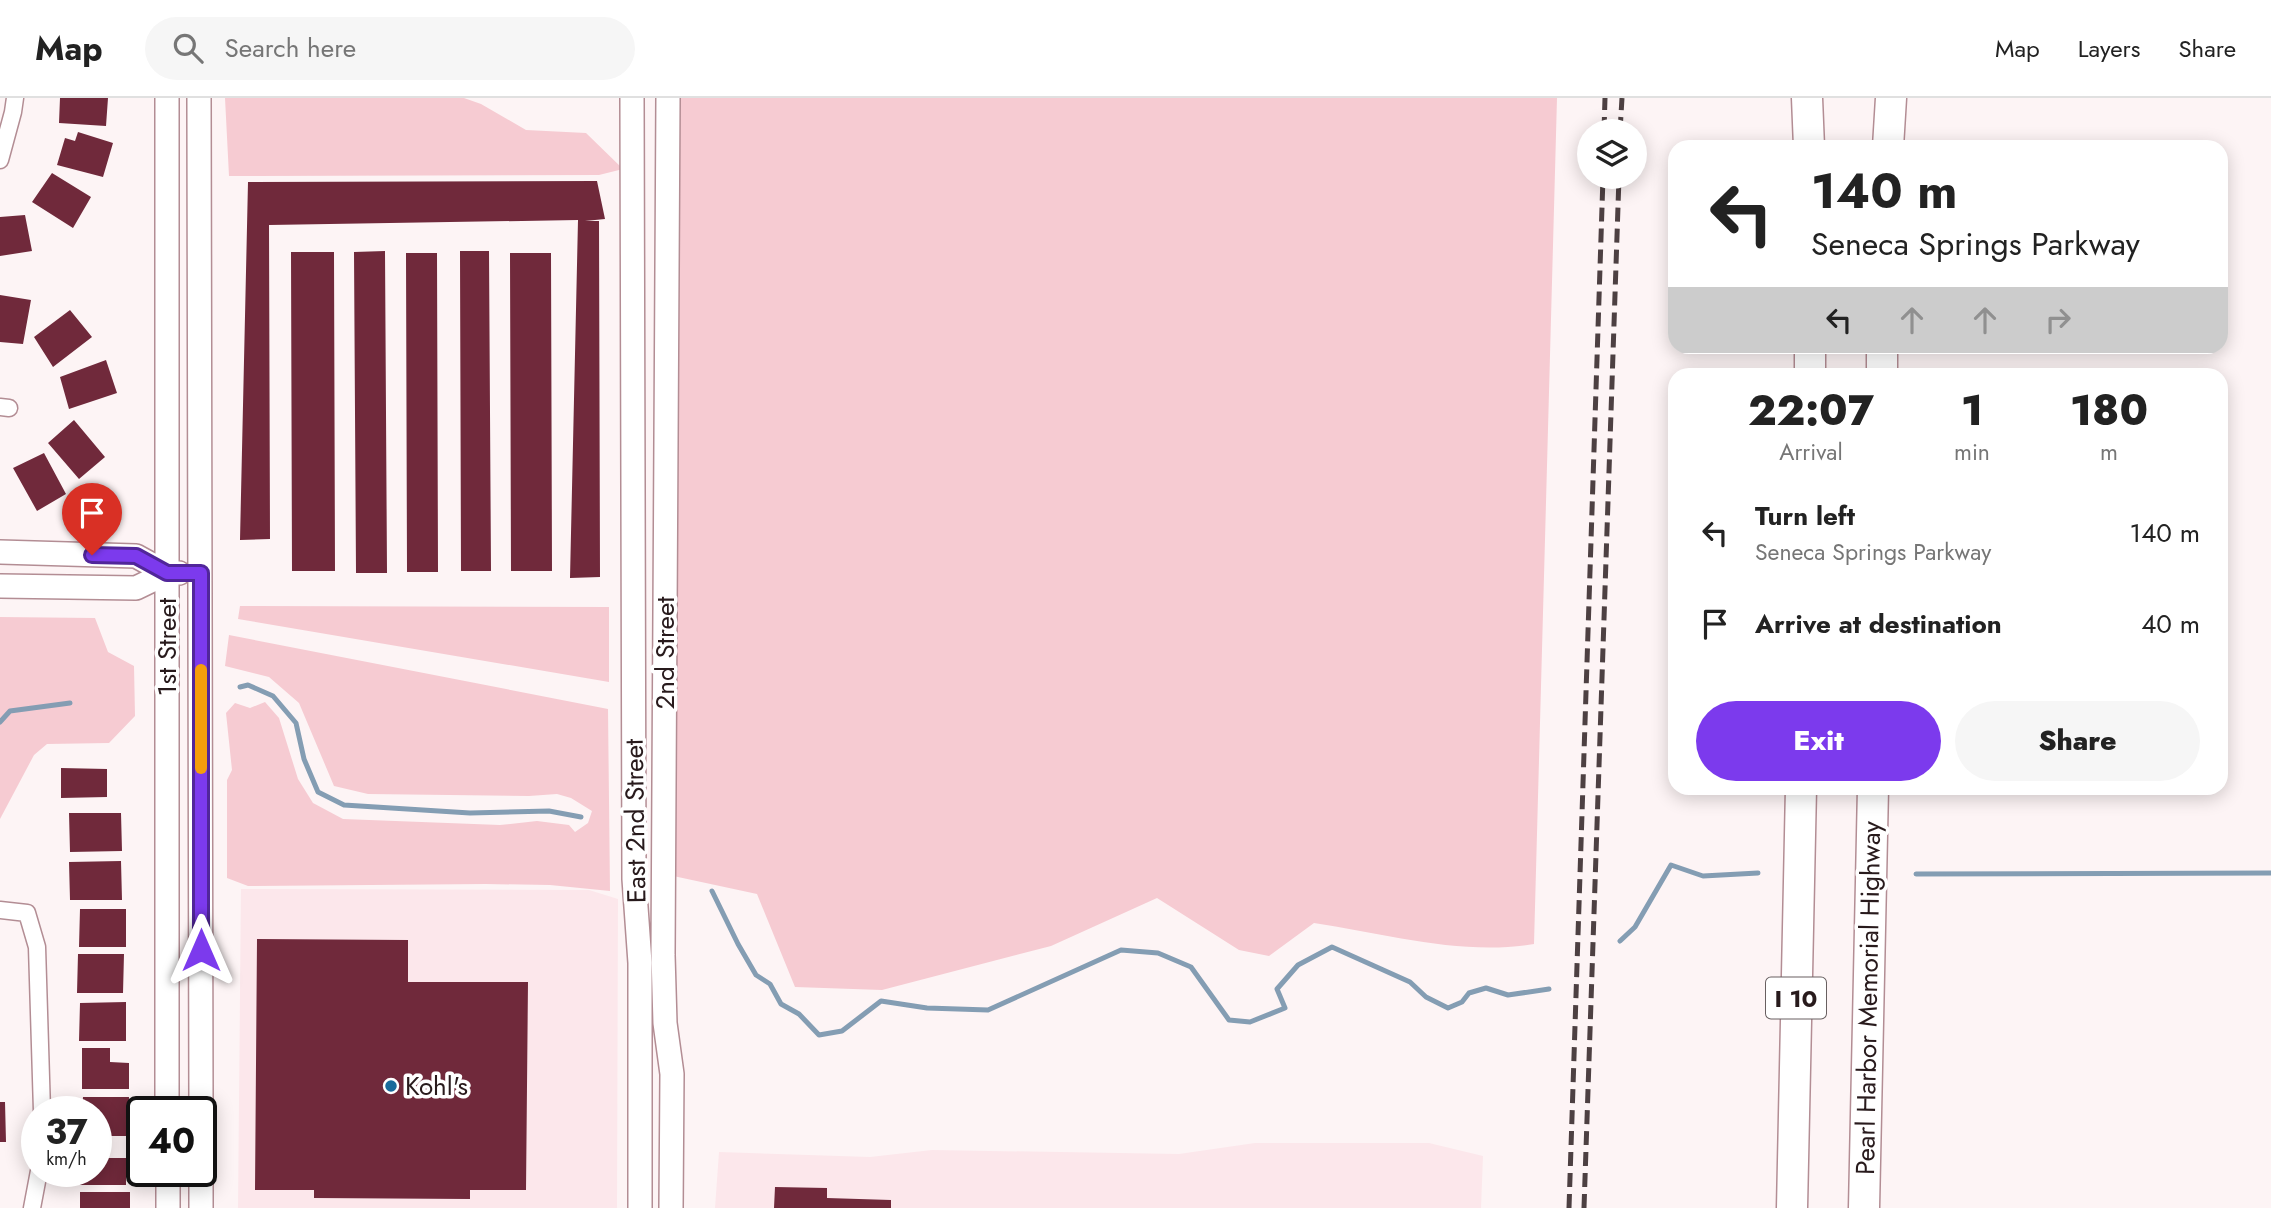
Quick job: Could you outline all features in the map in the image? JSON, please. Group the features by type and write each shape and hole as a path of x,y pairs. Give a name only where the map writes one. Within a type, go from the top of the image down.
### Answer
{"highway":[{"path":"1807,98 1809,140"},
{"path":"1815,140 1816,98"},
{"path":"1888,140 1891,98"},
{"name":"I 10","path":"1792,1208 1801,795"},
{"name":"Pearl Harbor Memorial Highway","path":"1864,1208 1873,795"}],"street":[{"path":"0,160 15,98"},
{"name":"1st Street","path":"167,98 167,1096"},
{"name":"1st Street","path":"199,98 201,1096"},
{"name":"East 2nd Street","path":"632,98 634,878 640,963 640,1208"},
{"name":"2nd Street","path":"668,98 663,955 665,1023 672,1074 671,1208"},
{"path":"0,552 136,556 167,573"},
{"path":"0,586 136,588 167,573 201,573"},
{"path":"0,910 27,914 37,947 42,1096"},
{"path":"32,1208 35,1187"},
{"path":"168,1187 168,1208"},
{"path":"201,1187 201,1208"}],"shaded area":[{"path":"225,98 464,98 481,104 526,130 586,133 623,169 599,175 229,176"},
{"path":"680,98 1557,98 1534,944 1507,947 1452,946 1314,923 1269,956 1239,950 1157,898 1051,946 882,990 795,987 757,894 664,874 670,220"},
{"path":"240,606 609,607 609,682 238,619"},
{"path":"0,617 95,618 108,652 134,666 135,716 109,743 47,744 34,755 0,819"},
{"path":"229,635 608,709 610,891 550,885 486,884 248,886 227,878 227,780 232,770 226,713 235,703 250,708 265,702 279,718 298,779 313,803 343,819 500,825 537,821 569,825 575,832 588,823 592,811 571,798 557,794 368,794 334,786 299,703 269,677 225,666"},
{"path":"241,889 589,890 618,899 617,1208 238,1208"},
{"path":"1255,1143 1429,1143 1483,1156 1481,1208 715,1208 719,1152 870,1157 932,1150 1179,1154"}],"building":[{"path":"60,98 108,98 106,126 59,123"},
{"path":"78,132 113,143 103,177 57,165 65,138 75,141"},
{"path":"52,173 91,197 73,228 32,202"},
{"path":"597,181 605,219 585,221 599,221 600,577 570,578 578,220 269,225 270,539 240,540 248,182"},
{"path":"25,215 32,251 0,256 0,217"},
{"path":"385,251 387,573 356,573 354,252"},
{"path":"460,251 489,251 491,571 461,571"},
{"path":"291,252 334,252 335,571 292,571"},
{"path":"406,253 437,253 438,572 407,572"},
{"path":"510,253 551,253 552,571 511,571"},
{"path":"0,295 31,300 23,344 0,342"},
{"path":"70,310 92,337 53,367 34,337"},
{"path":"106,360 117,393 69,409 60,377"},
{"path":"74,420 105,457 79,479 48,443"},
{"path":"44,453 66,494 37,511 13,468"},
{"path":"61,768 107,769 107,797 61,798"},
{"path":"69,813 121,813 122,851 70,852"},
{"path":"121,861 122,900 70,900 69,862"},
{"path":"80,909 126,909 126,947 79,947"},
{"name":"Kohl's","path":"257,939 408,940 408,982 528,982 526,1190 470,1190 470,1199 314,1198 314,1190 255,1190"},
{"path":"78,954 124,954 123,993 77,993"},
{"path":"126,1002 126,1041 79,1041 80,1003"},
{"path":"82,1048 110,1048 110,1062 129,1063 129,1089 82,1089"},
{"path":"112,1097 126,1097 126,1136 112,1136"},
{"path":"0,1102 5,1102 6,1142 0,1142"},
{"path":"112,1158 126,1158 126,1185 112,1185"},
{"path":"775,1187 827,1188 827,1198 891,1200 891,1208 774,1208"},
{"path":"80,1192 130,1192 130,1208 80,1208"}],"waterway":[{"path":"240,687 248,685 273,696 296,723 304,759 318,792 344,805 470,813 549,811 581,817"},
{"path":"0,722 10,711 70,703"},
{"path":"1620,941 1635,927 1671,865 1703,876 1758,873"},
{"path":"1916,874 2271,873"},
{"path":"712,891 756,975 770,984 781,1004 799,1014 819,1035 842,1031 881,1001 927,1008 988,1010 1121,950 1158,953 1191,967 1229,1020 1250,1022 1285,1008 1277,989 1298,965 1332,947 1410,982 1426,997 1448,1008 1462,1002 1469,993 1486,988 1508,995 1549,989"}],"railway":[{"path":"1604,119 1605,98"},
{"path":"1621,119 1622,98"},
{"path":"1569,1208 1603,189"},
{"path":"1584,1208 1619,189"}],"slow traffic":[{"path":"201,670 201,768"}],"place":[{"name":"Kohl's","path":"391,1086"}],"route":[{"path":"92,555 136,556 167,573 201,573 201,950"}]}
